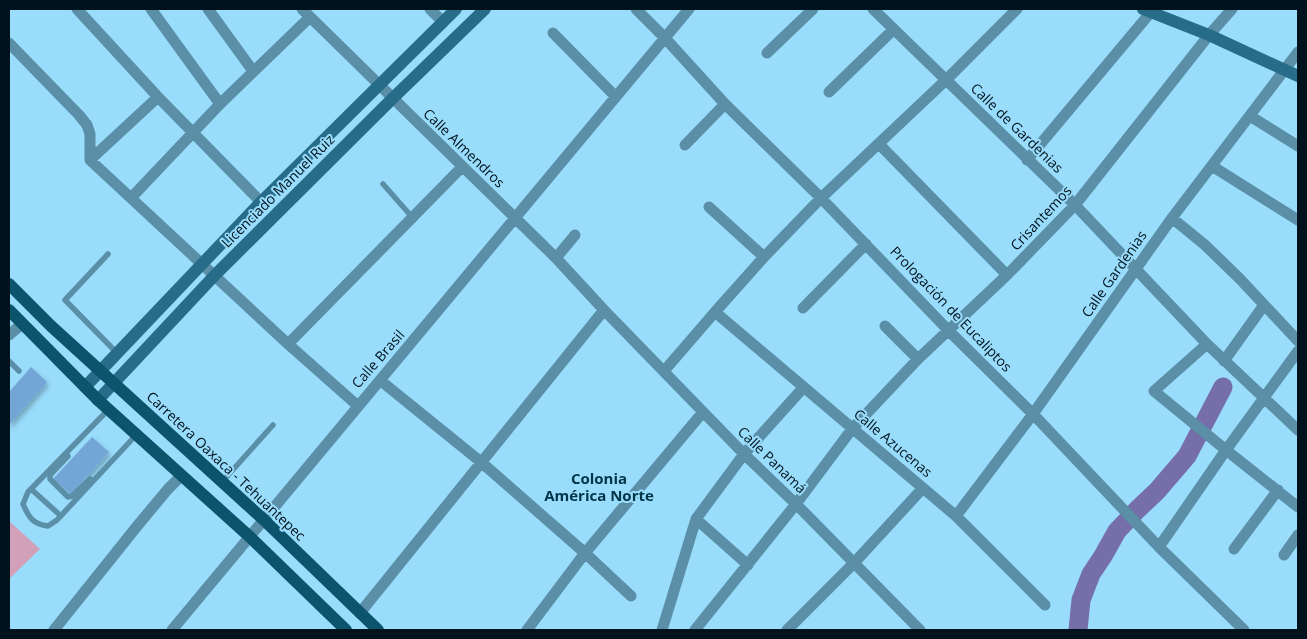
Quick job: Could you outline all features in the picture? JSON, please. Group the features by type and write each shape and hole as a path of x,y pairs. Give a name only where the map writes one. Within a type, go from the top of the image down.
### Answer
{"main road":[{"path":"9,284 51,326"},
{"path":"9,305 51,326"},
{"path":"9,310 98,400 250,537 346,630"},
{"name":"Carretera Oaxaca - Tehuantepec","path":"51,326 264,520 378,630"}],"street":[{"path":"76,9 158,97 261,202"},
{"path":"151,9 220,104"},
{"path":"208,9 253,72"},
{"path":"430,9 443,22"},
{"name":"Licenciado Manuel Ruiz","path":"85,387 261,202 456,9"},
{"name":"Licenciado Manuel Ruiz","path":"98,400 215,275 392,99 486,9"},
{"name":"Prologación de Eucaliptos","path":"636,9 725,104 821,198 948,330 1033,414 1158,547 1244,630"},
{"name":"Calle Brasil","path":"250,537 689,9"},
{"path":"767,53 813,9"},
{"name":"Calle de Gardenias","path":"873,9 1075,206 1224,361 1298,430"},
{"path":"664,371 764,257 821,198 946,80 1017,9"},
{"name":"Crisantemos","path":"695,630 796,504 852,429 918,359 1007,275 1075,206 1232,9"},
{"path":"1027,160 1147,10 1298,76"},
{"path":"131,198 192,132 253,72 306,13"},
{"name":"Calle Almendros","path":"306,13 516,218 604,310"},
{"path":"829,92 894,29"},
{"path":"553,33 616,97"},
{"path":"9,43 87,125 90,134 90,160 288,344 358,406"},
{"name":"Calle Gardenias","path":"956,516 1033,414 1172,218 1298,52"},
{"path":"90,160 158,97"},
{"path":"685,145 725,104"},
{"path":"1250,116 1298,146"},
{"path":"878,144 1007,275"},
{"path":"1212,166 1298,220"},
{"path":"288,344 462,167"},
{"path":"709,207 764,257"},
{"path":"1172,218 1205,245 1240,279 1298,341"},
{"path":"556,258 575,235"},
{"path":"803,308 866,244"},
{"path":"1224,361 1264,305"},
{"path":"360,613 604,310"},
{"name":"Calle Panamá","path":"604,310 744,454 920,630"},
{"name":"Calle Azucenas","path":"715,312 956,516 1046,604"},
{"path":"9,335 22,324"},
{"path":"885,326 918,359"},
{"path":"1207,344 1154,391 1298,507"},
{"path":"1158,547 1298,351"},
{"path":"381,381 481,462 631,596"},
{"path":"662,630 696,519 744,454 803,388"},
{"path":"527,630 585,553 703,412"},
{"path":"54,630 138,525 181,476"},
{"path":"787,630 854,564 923,488"},
{"path":"1234,549 1278,490"},
{"path":"696,519 748,565"},
{"path":"1284,555 1298,536"},
{"path":"172,630 250,537"}],"lane":[{"path":"383,184 412,217"},
{"path":"108,254 65,300 117,354"},
{"path":"9,361 19,371"},
{"path":"109,409 28,492 23,504 28,515 37,524 48,526 61,516 137,434"},
{"path":"222,482 273,426"},
{"path":"82,436 78,444 50,475 50,479 68,497 72,496 100,470 106,467"},
{"path":"31,489 61,516"}],"shaded area":[{"path":"9,521 40,549 9,579"}],"building":[{"path":"31,367 47,382 9,425 9,392"},
{"path":"92,437 109,452 71,494 53,479"}],"waterway":[{"path":"1078,630 1081,600 1091,574 1117,531 1157,491 1187,456 1223,387"}],"district":[{"name":"Colonia América Norte","path":"599,488"}]}
